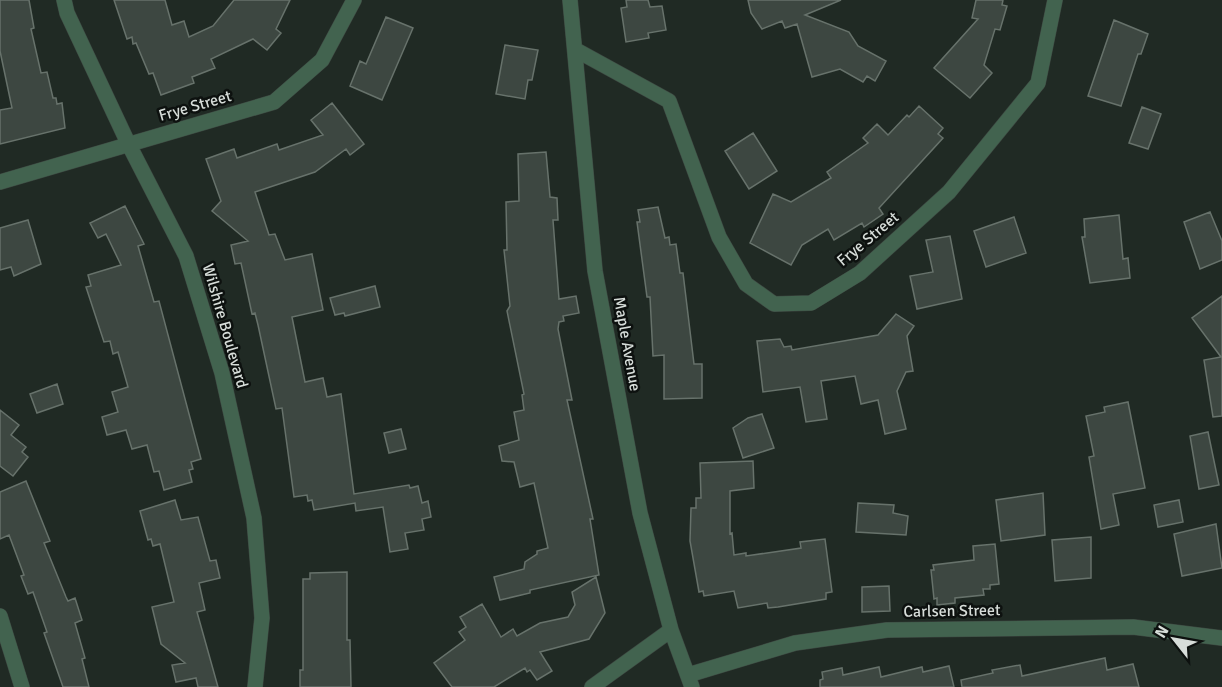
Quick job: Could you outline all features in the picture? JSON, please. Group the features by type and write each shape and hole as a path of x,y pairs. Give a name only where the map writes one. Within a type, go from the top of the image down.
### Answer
{"street":[{"name":"Wilshire Boulevard","path":"64,0 67,13 128,143 186,256 222,373 254,518 262,618 255,687"},
{"name":"Frye Street","path":"0,182 274,102 322,60 354,0"},
{"name":"Maple Avenue","path":"570,0 595,270 640,513 671,630 690,681"},
{"name":"Frye Street","path":"576,50 669,101 719,237 746,284 774,304 811,303 860,273 949,192 1038,83 1055,0"},
{"path":"0,616 22,687"},
{"name":"Carlsen Street","path":"690,681 795,643 887,630 1133,627 1222,638"},
{"path":"592,687 671,630"}],"building":[{"path":"0,0 29,0 34,28 31,29 41,73 47,72 53,98 56,98 57,104 62,103 65,128 0,144 0,110 12,108 0,51"},
{"path":"114,0 165,0 172,25 184,21 189,37 213,26 234,0 290,0 276,29 281,33 267,50 253,39 211,59 215,68 192,77 194,83 161,95 153,73 149,74 136,43 133,44 132,37 127,39"},
{"path":"626,0 648,0 650,7 662,6 666,30 648,33 649,38 626,42 621,8 627,7"},
{"path":"748,0 841,0 805,15 849,32 858,46 886,61 875,81 867,76 863,82 840,69 812,77 797,24 785,28 782,21 762,29 751,13"},
{"path":"976,0 1003,0 1002,5 1007,6 1000,30 995,29 984,65 992,73 970,98 934,68 978,19 972,18"},
{"path":"386,17 413,28 382,100 350,86 360,61 366,64"},
{"path":"1114,20 1148,34 1141,54 1138,54 1121,106 1088,96"},
{"path":"505,45 538,50 532,80 528,80 525,99 496,94"},
{"path":"332,103 364,144 350,155 346,149 315,172 255,192 269,235 275,234 285,260 312,254 323,310 292,317 305,382 323,378 327,397 341,394 354,494 409,485 410,488 418,486 422,503 428,501 431,517 422,519 424,530 405,533 408,549 390,552 383,507 356,511 355,503 314,510 312,500 308,501 307,495 294,497 282,408 276,409 255,313 252,314 241,263 235,264 231,245 248,241 212,211 221,201 206,159 234,149 237,158 277,144 279,150 323,135 311,120"},
{"path":"919,106 943,128 938,134 943,138 879,208 883,214 864,227 862,223 834,240 828,229 802,245 791,265 750,243 773,194 791,202 831,178 827,172 868,143 863,138 877,124 888,135"},
{"path":"1142,107 1161,114 1148,149 1129,143"},
{"path":"753,133 777,171 749,189 725,151"},
{"path":"546,152 550,197 557,198 558,220 553,220 559,299 576,296 579,313 563,316 564,321 559,322 558,329 572,400 567,400 593,519 590,519 599,575 530,590 530,593 500,600 494,577 524,569 525,562 537,554 537,551 548,548 534,483 520,487 514,462 502,461 499,446 519,440 514,412 524,410 522,395 524,394 507,311 510,306 504,250 507,250 506,202 519,201 518,154"},
{"path":"125,206 144,244 138,246 154,302 159,301 201,459 191,462 193,469 189,470 192,482 164,490 159,471 154,472 147,445 132,449 126,430 107,435 102,417 118,412 112,392 128,387 118,352 113,354 110,341 104,342 86,287 91,286 88,275 121,265 106,234 98,238 90,223"},
{"path":"658,207 665,238 669,237 670,245 676,244 680,273 683,273 694,364 702,364 702,398 664,399 664,355 653,356 650,297 647,297 637,222 640,222 638,210"},
{"path":"1210,212 1222,241 1222,260 1200,269 1184,222"},
{"path":"1119,215 1123,259 1128,258 1130,278 1090,283 1082,237 1085,237 1084,219"},
{"path":"1014,217 1026,253 986,267 974,231"},
{"path":"28,220 41,264 14,276 11,267 0,270 0,228"},
{"path":"950,236 962,299 917,309 910,276 933,272 926,240"},
{"path":"375,286 380,307 345,316 344,313 335,315 330,298"},
{"path":"1222,296 1222,416 1213,417 1204,360 1221,357 1192,318"},
{"path":"896,314 914,326 907,336 913,371 906,372 897,391 906,429 885,434 878,400 861,404 855,376 821,381 827,419 806,422 800,387 763,392 757,341 780,339 784,347 791,346 792,350 878,335"},
{"path":"57,384 63,404 37,413 30,394"},
{"path":"1128,402 1145,488 1113,494 1119,525 1101,529 1089,457 1094,456 1086,416 1105,412 1104,407"},
{"path":"0,410 19,425 11,435 26,447 22,452 28,457 13,476 0,466"},
{"path":"762,414 774,448 743,458 733,428 748,418"},
{"path":"401,429 406,449 389,453 384,433"},
{"path":"1208,432 1219,485 1199,489 1190,436"},
{"path":"753,461 754,488 730,491 730,534 732,533 734,555 746,553 746,556 801,548 800,542 825,539 832,592 826,593 826,599 778,607 768,608 767,603 738,608 734,591 704,596 703,591 699,592 690,541 691,508 696,508 696,498 701,498 700,463"},
{"path":"26,481 50,541 44,543 66,597 68,601 75,598 82,620 75,623 85,658 82,659 89,687 63,687 44,633 47,632 33,592 28,594 21,576 24,575 9,535 0,539 0,492"},
{"path":"1043,493 1045,535 1001,541 996,500"},
{"path":"175,500 181,520 198,517 210,561 216,560 220,578 199,583 205,610 197,612 218,687 198,687 196,678 176,682 172,665 185,663 161,644 152,607 174,602 160,544 153,546 151,539 148,540 140,511"},
{"path":"1179,500 1183,522 1158,527 1154,505"},
{"path":"858,503 894,505 893,513 908,516 906,535 856,532"},
{"path":"1216,524 1222,568 1182,576 1174,534"},
{"path":"1091,537 1091,578 1055,581 1052,540"},
{"path":"995,544 999,584 990,585 990,589 983,589 984,595 955,598 955,603 937,605 937,598 934,599 931,570 934,570 933,565 974,560 973,546"},
{"path":"347,572 347,640 350,640 351,687 300,687 300,670 303,670 303,579 310,579 310,573"},
{"path":"596,577 605,613 589,639 540,652 552,671 537,680 530,670 527,672 525,668 494,687 452,687 434,663 465,640 459,632 466,627 460,617 482,604 501,637 513,629 517,636 540,623 568,617 575,605 572,592"},
{"path":"889,586 890,611 862,612 862,587"},
{"path":"1105,658 1107,670 1133,664 1139,687 962,687 961,680 993,673 992,670 1020,665 1022,676"},
{"path":"949,666 954,687 820,687 820,680 823,679 822,672 842,668 843,675 879,667 881,677 922,667 923,672"}]}
